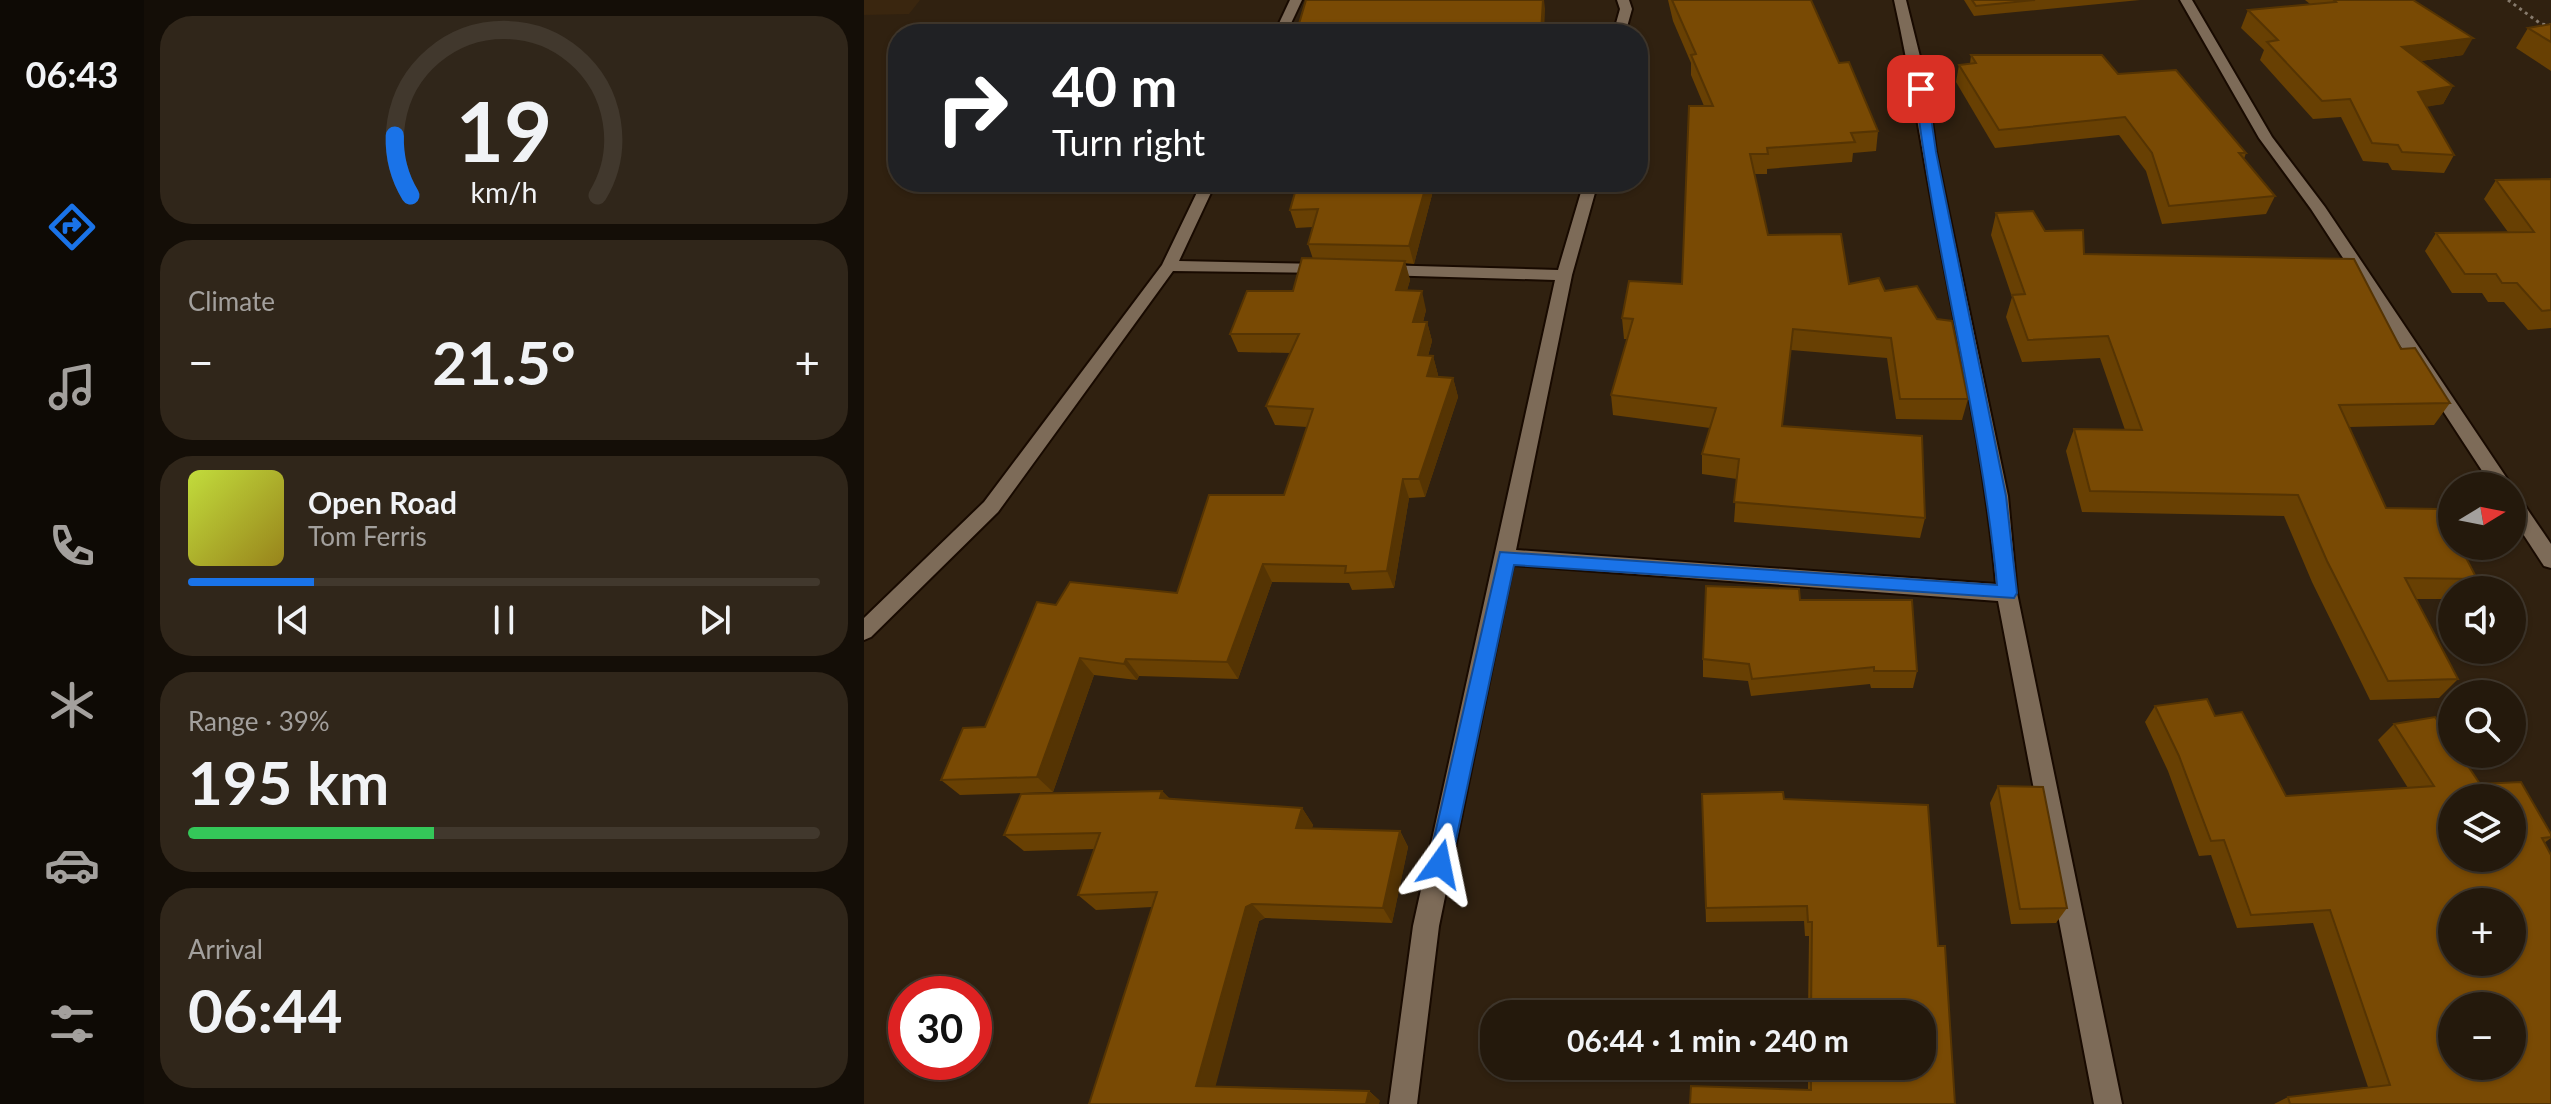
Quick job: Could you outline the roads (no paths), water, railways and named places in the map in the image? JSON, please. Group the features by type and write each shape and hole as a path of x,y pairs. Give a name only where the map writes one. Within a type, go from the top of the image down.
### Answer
{"street":[{"path":"1285,24 1296,0"},
{"path":"1622,24 1626,9 1623,0"},
{"path":"1900,0 1921,89 1929,152 1998,496 2007,593 2108,1104"},
{"path":"2186,0 2266,138 2317,207 2493,472"},
{"path":"864,631 991,507 1169,266 1204,192"},
{"path":"1403,1104 1426,926 1564,275 1588,192"},
{"path":"1169,266 1564,275"},
{"path":"2526,523 2551,560"},
{"path":"1506,557 2007,593"}]}
